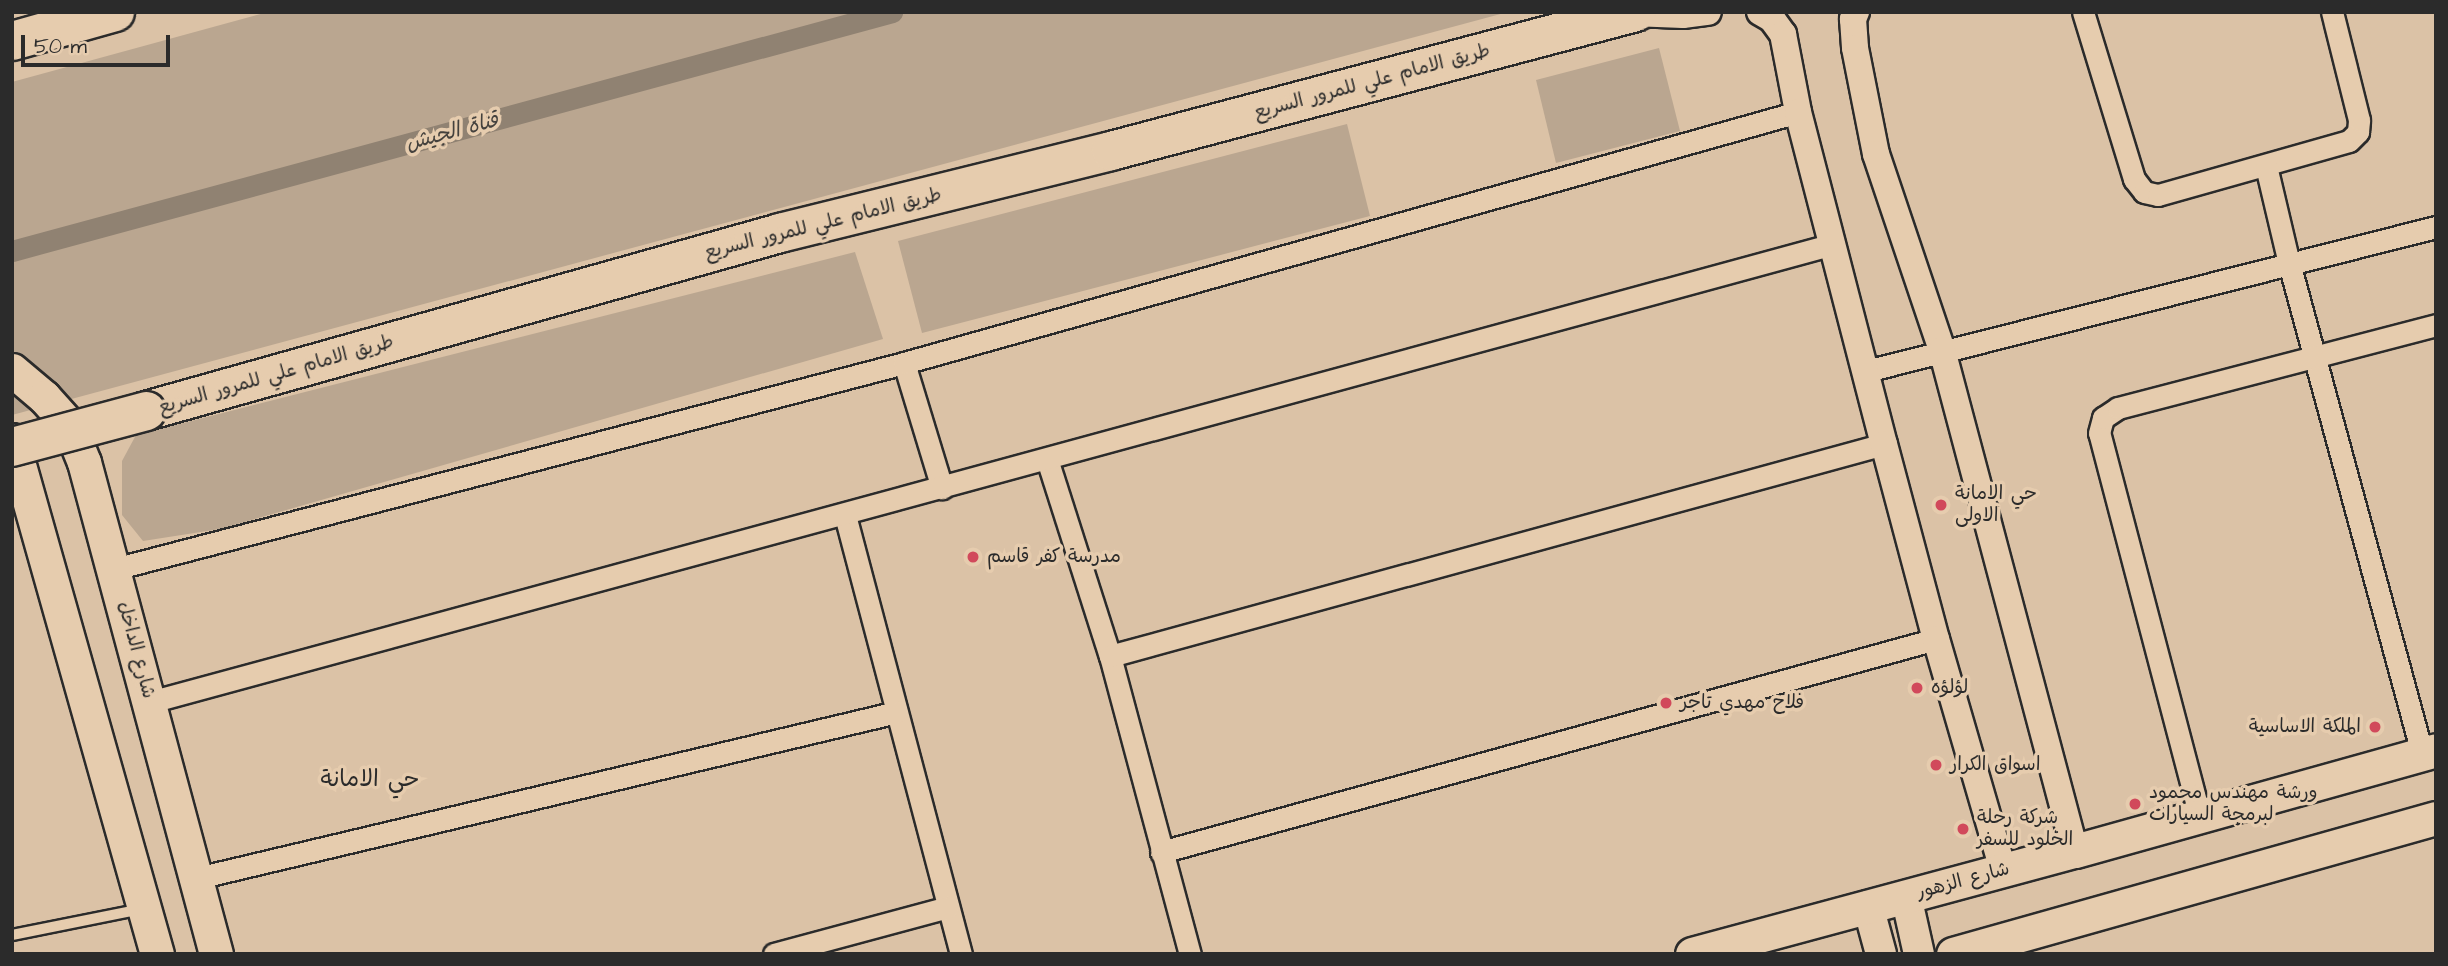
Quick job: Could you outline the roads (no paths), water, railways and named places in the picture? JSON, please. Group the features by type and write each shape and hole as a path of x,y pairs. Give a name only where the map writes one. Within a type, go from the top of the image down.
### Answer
{"highway":[{"path":"12,41 115,12"},
{"name":"طريق الامام علي للمرور السريع","path":"12,447 780,233 1111,152 1634,13"}],"main road":[{"name":"شارع الداخل","path":"12,370 44,397 69,425 114,569 216,954"},
{"path":"12,440 157,954"},
{"name":"شارع الزهور","path":"1692,954 2200,817 2429,751"},
{"path":"1953,954 1981,949 2436,818"},
{"path":"1906,896 1919,954"},
{"path":"1868,906 1881,954"}],"street":[{"path":"1634,13 1683,15 1707,12"},
{"path":"1760,12 1772,19 1783,34 1798,112 1884,444 1936,639 2003,870"},
{"path":"1856,12 1853,19 1855,48 1876,154 1942,351 2075,851"},
{"path":"2083,12 2134,179 2144,192 2158,195 2349,141 2358,132 2359,120 2332,12"},
{"path":"114,569 904,363 1798,112"},
{"path":"2266,166 2314,355 2429,751"},
{"path":"1866,372 2436,228"},
{"path":"150,702 1833,244"},
{"path":"2200,817 2099,433 2103,418 2118,408 2436,325"},
{"path":"904,363 942,488"},
{"path":"1110,656 1884,444"},
{"path":"1047,459 1110,656 1161,852 1191,954"},
{"path":"845,515 961,954"},
{"path":"1161,852 1936,639"},
{"path":"197,878 897,712"},
{"path":"774,954 948,907"}],"lane":[{"path":"12,935 144,909"}],"waterway":[{"name":"قناة الجيش","path":"12,251 892,12"}],"place":[{"name":"حي الامانة الاولى","path":"1941,505"},
{"name":"مدرسة كفر قاسم","path":"973,557"},
{"name":"لؤلؤه","path":"1917,688"},
{"name":"فلاح مهدي تاجر","path":"1666,703"},
{"name":"الملكة الاساسية","path":"2375,727"},
{"name":"اسواق الكرار","path":"1936,765"},
{"name":"ورشة مهندس محمود لبرمجة السيارات","path":"2135,804"},
{"name":"شركة رحلة الخلود للسفر","path":"1963,829"}],"district":[{"name":"حي الامانة","path":"370,779"}]}
